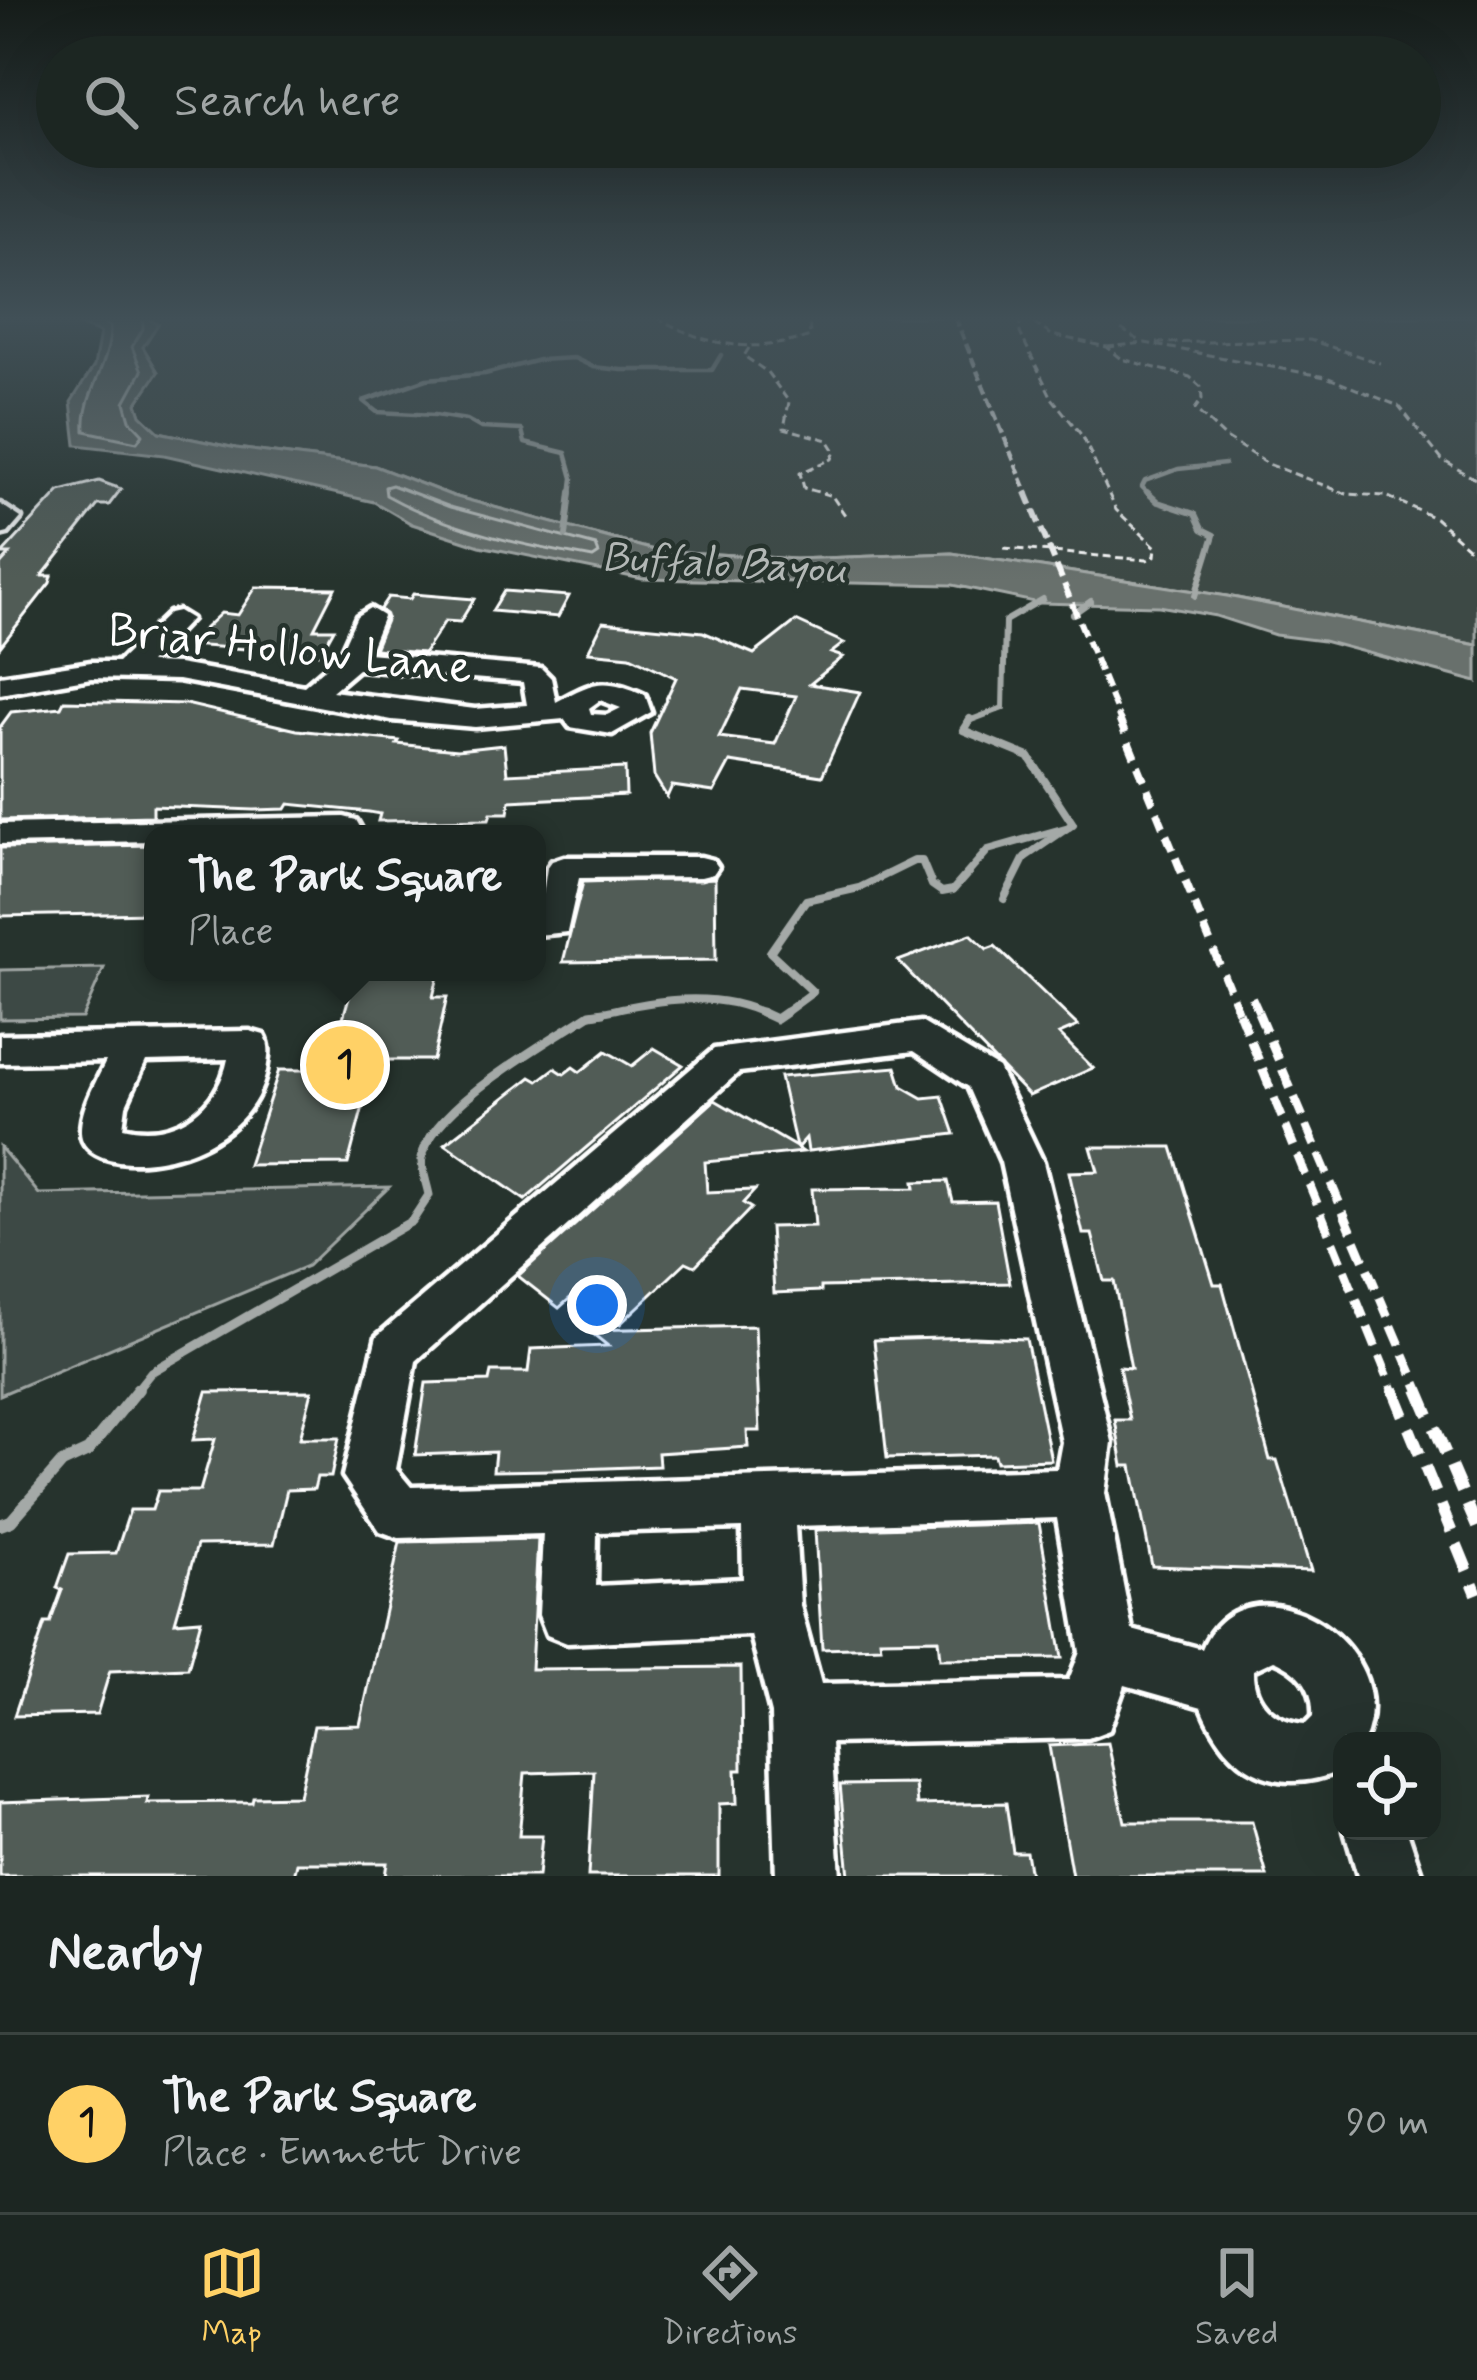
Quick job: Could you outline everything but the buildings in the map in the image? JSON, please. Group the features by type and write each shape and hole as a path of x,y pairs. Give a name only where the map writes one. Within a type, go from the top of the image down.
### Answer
{"street":[{"path":"0,511 9,518 0,528"},
{"path":"308,698 351,660 370,616"},
{"path":"126,670 178,619"},
{"path":"351,660 439,665"},
{"path":"407,712 439,665"},
{"name":"Briar Hollow Lane","path":"0,686 38,676 126,670 224,677 308,698 407,712 475,718 557,712 531,674 439,665"},
{"path":"0,834 144,832"},
{"path":"546,924 554,924 564,868 701,867"},
{"path":"800,1714 1088,1709 1108,1652 1079,1493 1087,1442 1022,1162 984,1078 922,1036 728,1059 394,1351 369,1476 399,1513 1079,1493"},
{"path":"0,1048 132,1047"},
{"path":"767,1503 772,1606 800,1714 808,1876"},
{"path":"571,1510 567,1615 772,1606"},
{"path":"1333,1752 1300,1756 1260,1742 1231,1708 1223,1684 1228,1653 1239,1640 1274,1632 1294,1638 1329,1667 1340,1687 1344,1707 1341,1732"},
{"path":"1108,1652 1223,1684"},
{"path":"1379,1840 1390,1876"}],"path":[{"path":"789,405 784,428 828,440 835,451 832,459 800,473 804,488 832,496 845,515"},
{"path":"1004,548 1147,560 1155,556 1156,547 1147,536 1115,510 1083,437 1057,405"},
{"path":"1199,405 1196,410 1205,422 1268,464 1347,494 1367,492 1410,505 1448,525 1458,534 1457,542 1477,555"},
{"path":"1395,405 1442,460 1477,480"}],"shaded area":[{"path":"138,405 1477,405 1477,645 1227,596 952,553 795,559 654,550 453,496 375,466 236,448 159,432 141,415"},
{"path":"104,968 82,1018 0,1019 0,970"},
{"path":"0,1147 39,1194 389,1187 307,1266 0,1395"}],"water":[{"name":"Buffalo Bayou","path":"71,405 138,405 141,415 159,432 236,448 375,466 453,496 654,550 795,559 952,553 1227,596 1477,645 1477,682 1323,641 1275,635 1216,616 1159,606 1039,603 953,585 642,579 480,546 412,524 374,502 164,455 76,445"}],"waterway":[{"path":"368,405 377,412 435,415 467,420 481,428 522,430 525,443 566,453 573,478 571,495"},
{"path":"1147,492 1142,487 1145,481 1178,469 1225,464"},
{"path":"566,536 571,492"},
{"path":"1147,492 1158,502 1195,514 1202,529 1214,535 1195,596"},
{"path":"1147,492 1150,495"},
{"path":"969,721 1003,708 1005,621 1043,599"},
{"path":"1073,614 1091,601"},
{"path":"969,721 963,730 1029,757 1073,824 1068,827"},
{"path":"782,1015 813,992 770,952 806,900 859,888 914,861 922,861 932,885 942,892 953,890 988,850 1068,827"},
{"path":"1004,899 1025,857 1068,827"},
{"path":"589,1015 702,999 746,1006 767,1015"},
{"path":"135,1392 151,1372 412,1221 429,1195 422,1158 446,1118 520,1058 590,1014 604,1012"},
{"path":"761,1012 776,1019 786,1012"},
{"path":"0,1525 11,1521 62,1463 88,1451 138,1389"}],"railway":[{"path":"991,405 1028,495"},
{"path":"1026,492 1121,722"},
{"path":"1119,719 1240,1015"},
{"path":"1252,997 1260,1015"},
{"path":"1239,1012 1394,1392"},
{"path":"1258,1012 1420,1392"},
{"path":"1393,1389 1477,1594"},
{"path":"1418,1389 1477,1527"}],"place":[{"name":"The Park Square","path":"345,1065"}]}
